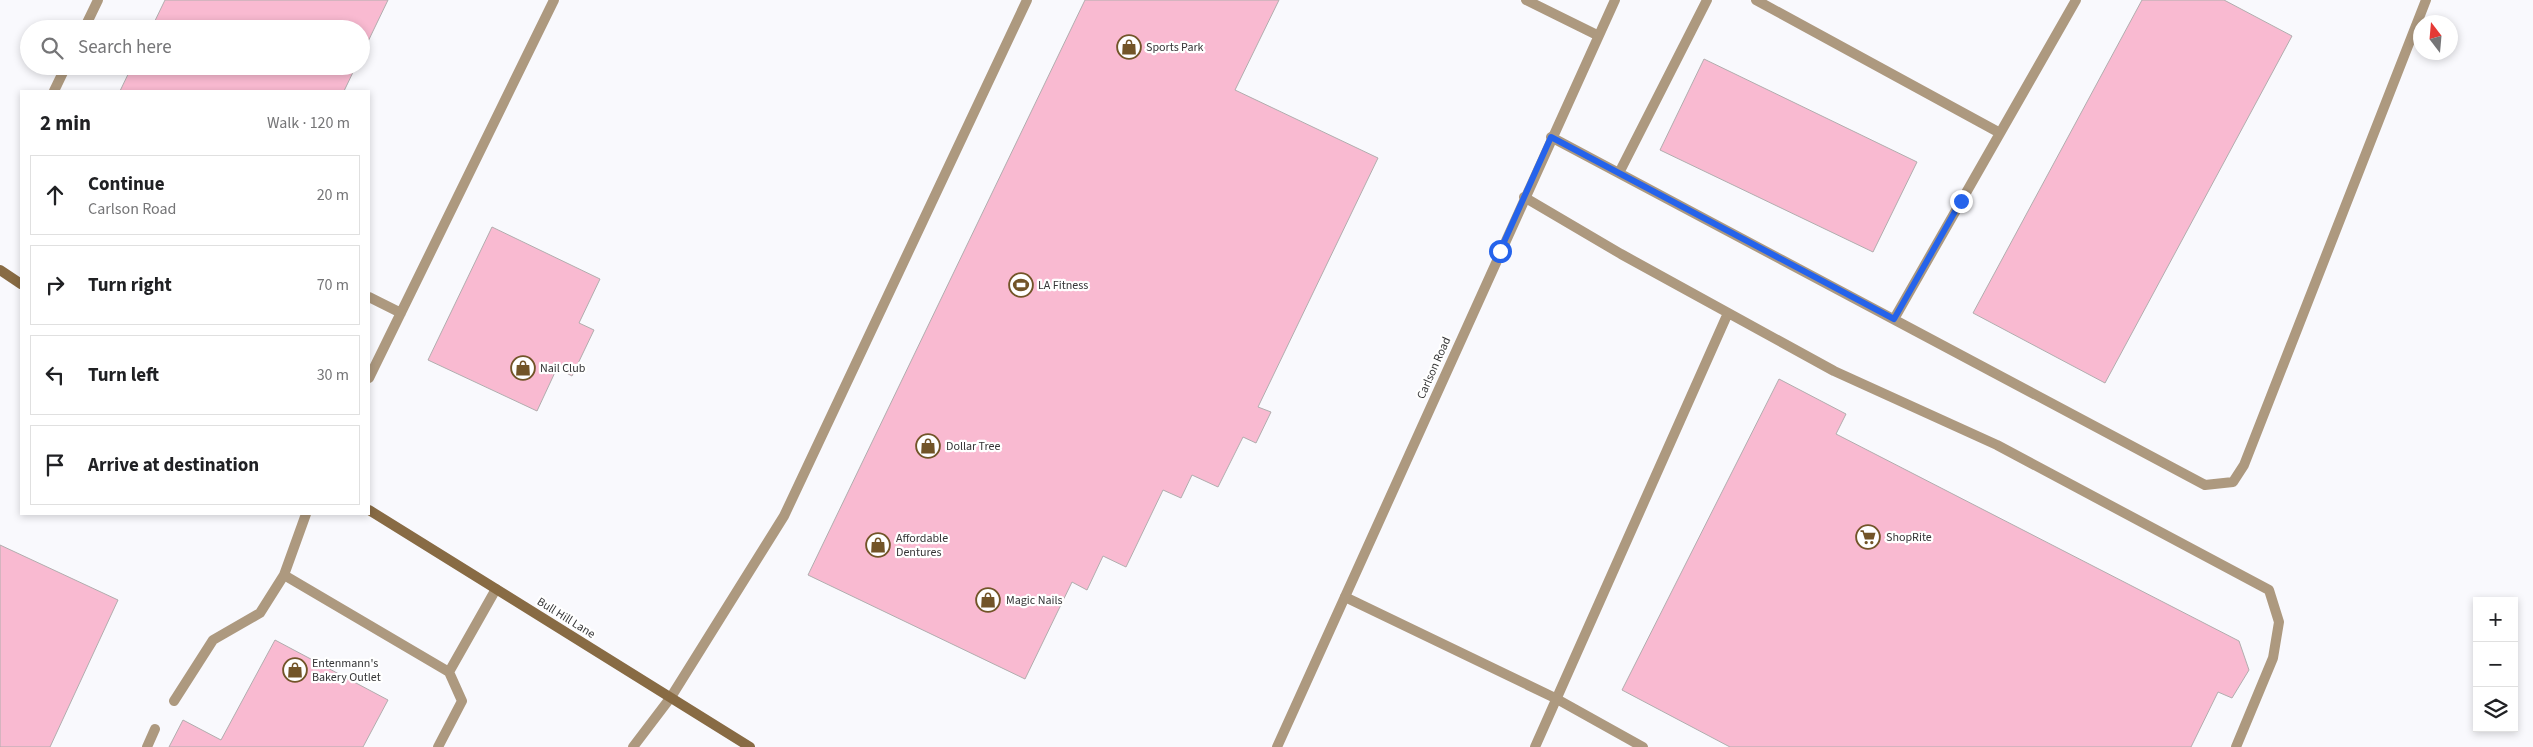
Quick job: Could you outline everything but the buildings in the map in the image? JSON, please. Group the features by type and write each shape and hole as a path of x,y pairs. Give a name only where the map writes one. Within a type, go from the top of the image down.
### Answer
{"main road":[{"path":"0,270 20,283"},
{"name":"Bull Hill Lane","path":"370,511 750,747"}],"street":[{"path":"88,20 98,0"},
{"path":"370,376 554,0"},
{"path":"633,747 671,697 784,516 1027,0"},
{"path":"1526,0 1597,35"},
{"name":"Carlson Road","path":"1277,747 1597,35 1615,0"},
{"path":"1619,173 1707,0"},
{"path":"1756,0 2000,133"},
{"path":"1894,319 2076,0"},
{"path":"1551,137 2205,484 2233,482 2244,465 2426,0"},
{"path":"54,90 62,75"},
{"path":"1524,197 1621,254 1834,371 1997,445 2269,590 2279,622 2273,658 2236,747"},
{"path":"370,298 401,313"},
{"path":"1535,747 1728,313"},
{"path":"174,701 213,640 260,613 284,575 306,515"},
{"path":"284,575 449,672 462,701 438,747"},
{"path":"449,672 496,589"},
{"path":"1345,597 1556,698 1643,747"},
{"path":"147,747 155,729"}],"place":[{"name":"Sports Park","path":"1129,47"},
{"name":"LA Fitness","path":"1021,285"},
{"name":"Nail Club","path":"523,368"},
{"name":"Dollar Tree","path":"928,446"},
{"name":"ShopRite","path":"1868,537"},
{"name":"Affordable Dentures","path":"878,545"},
{"name":"Magic Nails","path":"988,600"},
{"name":"Entenmann's Bakery Outlet","path":"295,670"}],"route":[{"path":"1500,251 1551,137 1894,319 1961,201"}]}
